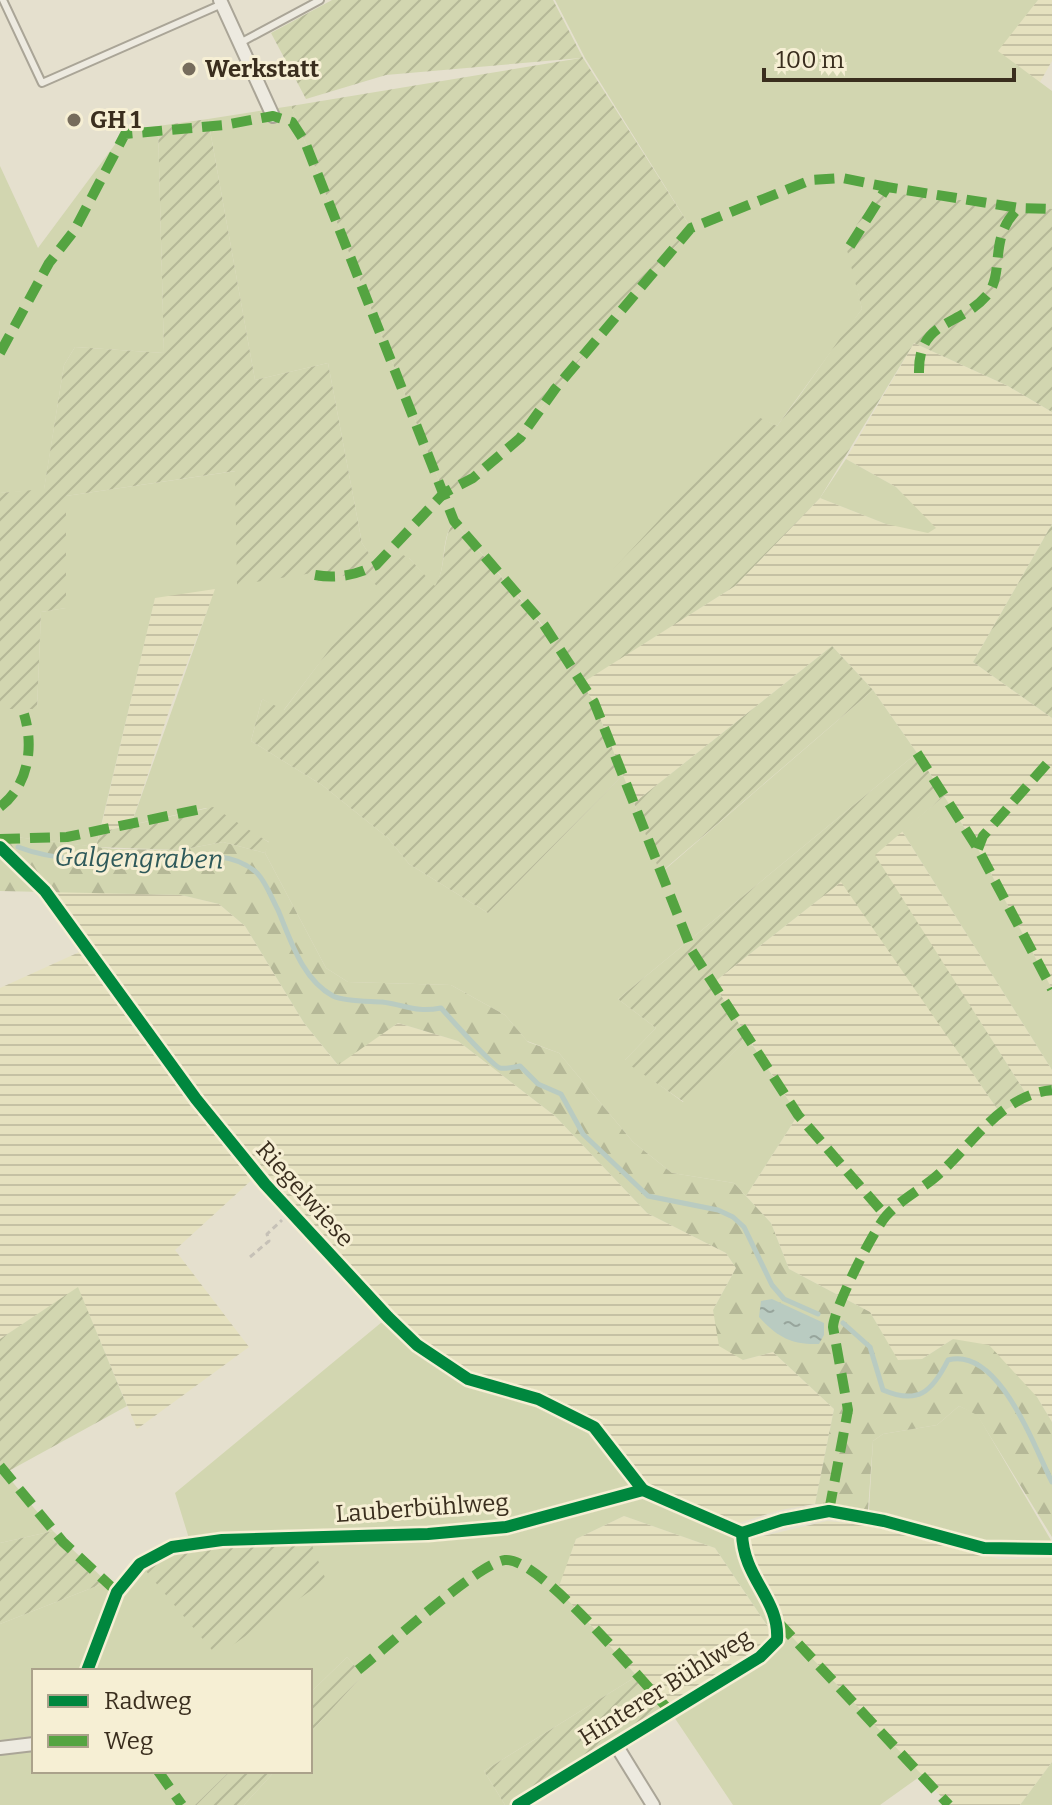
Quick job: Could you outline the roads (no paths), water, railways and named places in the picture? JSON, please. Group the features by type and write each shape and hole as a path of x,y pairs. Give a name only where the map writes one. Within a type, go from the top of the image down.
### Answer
{"street":[{"path":"221,2 273,116"},
{"name":"Riegelwiese","path":"0,847 45,891 196,1099 291,1212 417,1345 468,1379 538,1399 594,1427 643,1490"},
{"path":"643,1490 742,1533 782,1520 829,1511 884,1521 984,1548 1052,1549"},
{"name":"Lauberbühlweg","path":"88,1669 117,1592 140,1564 172,1547 222,1540 428,1534 506,1527 643,1490"},
{"name":"Hinterer Bühlweg","path":"518,1805 760,1657 777,1640 778,1622 742,1554 742,1533"},
{"path":"0,1748 32,1744"},
{"path":"616,1745 653,1805"}],"lane":[{"path":"3,0 42,83 221,2"},
{"path":"240,43 320,0"}],"water":[{"path":"772,1299 824,1323 824,1335 819,1344 793,1341 766,1324 759,1317 761,1301"}],"waterway":[{"name":"Galgengraben","path":"18,847 48,856 80,860 203,856 232,859 245,864 263,881 305,969 322,989 344,999 417,1009 441,1008 500,1068 520,1066 538,1084 561,1094 583,1134 648,1196 718,1210 733,1217 744,1227 772,1285 784,1299 818,1314"},
{"name":"Galgengraben","path":"843,1323 870,1347 883,1390 895,1394 915,1396 923,1393 930,1388 948,1360 966,1360 983,1368 999,1383 1025,1424 1052,1482"}],"place":[{"name":"Werkstatt","path":"189,69"},
{"name":"GH 1","path":"74,120"}]}
